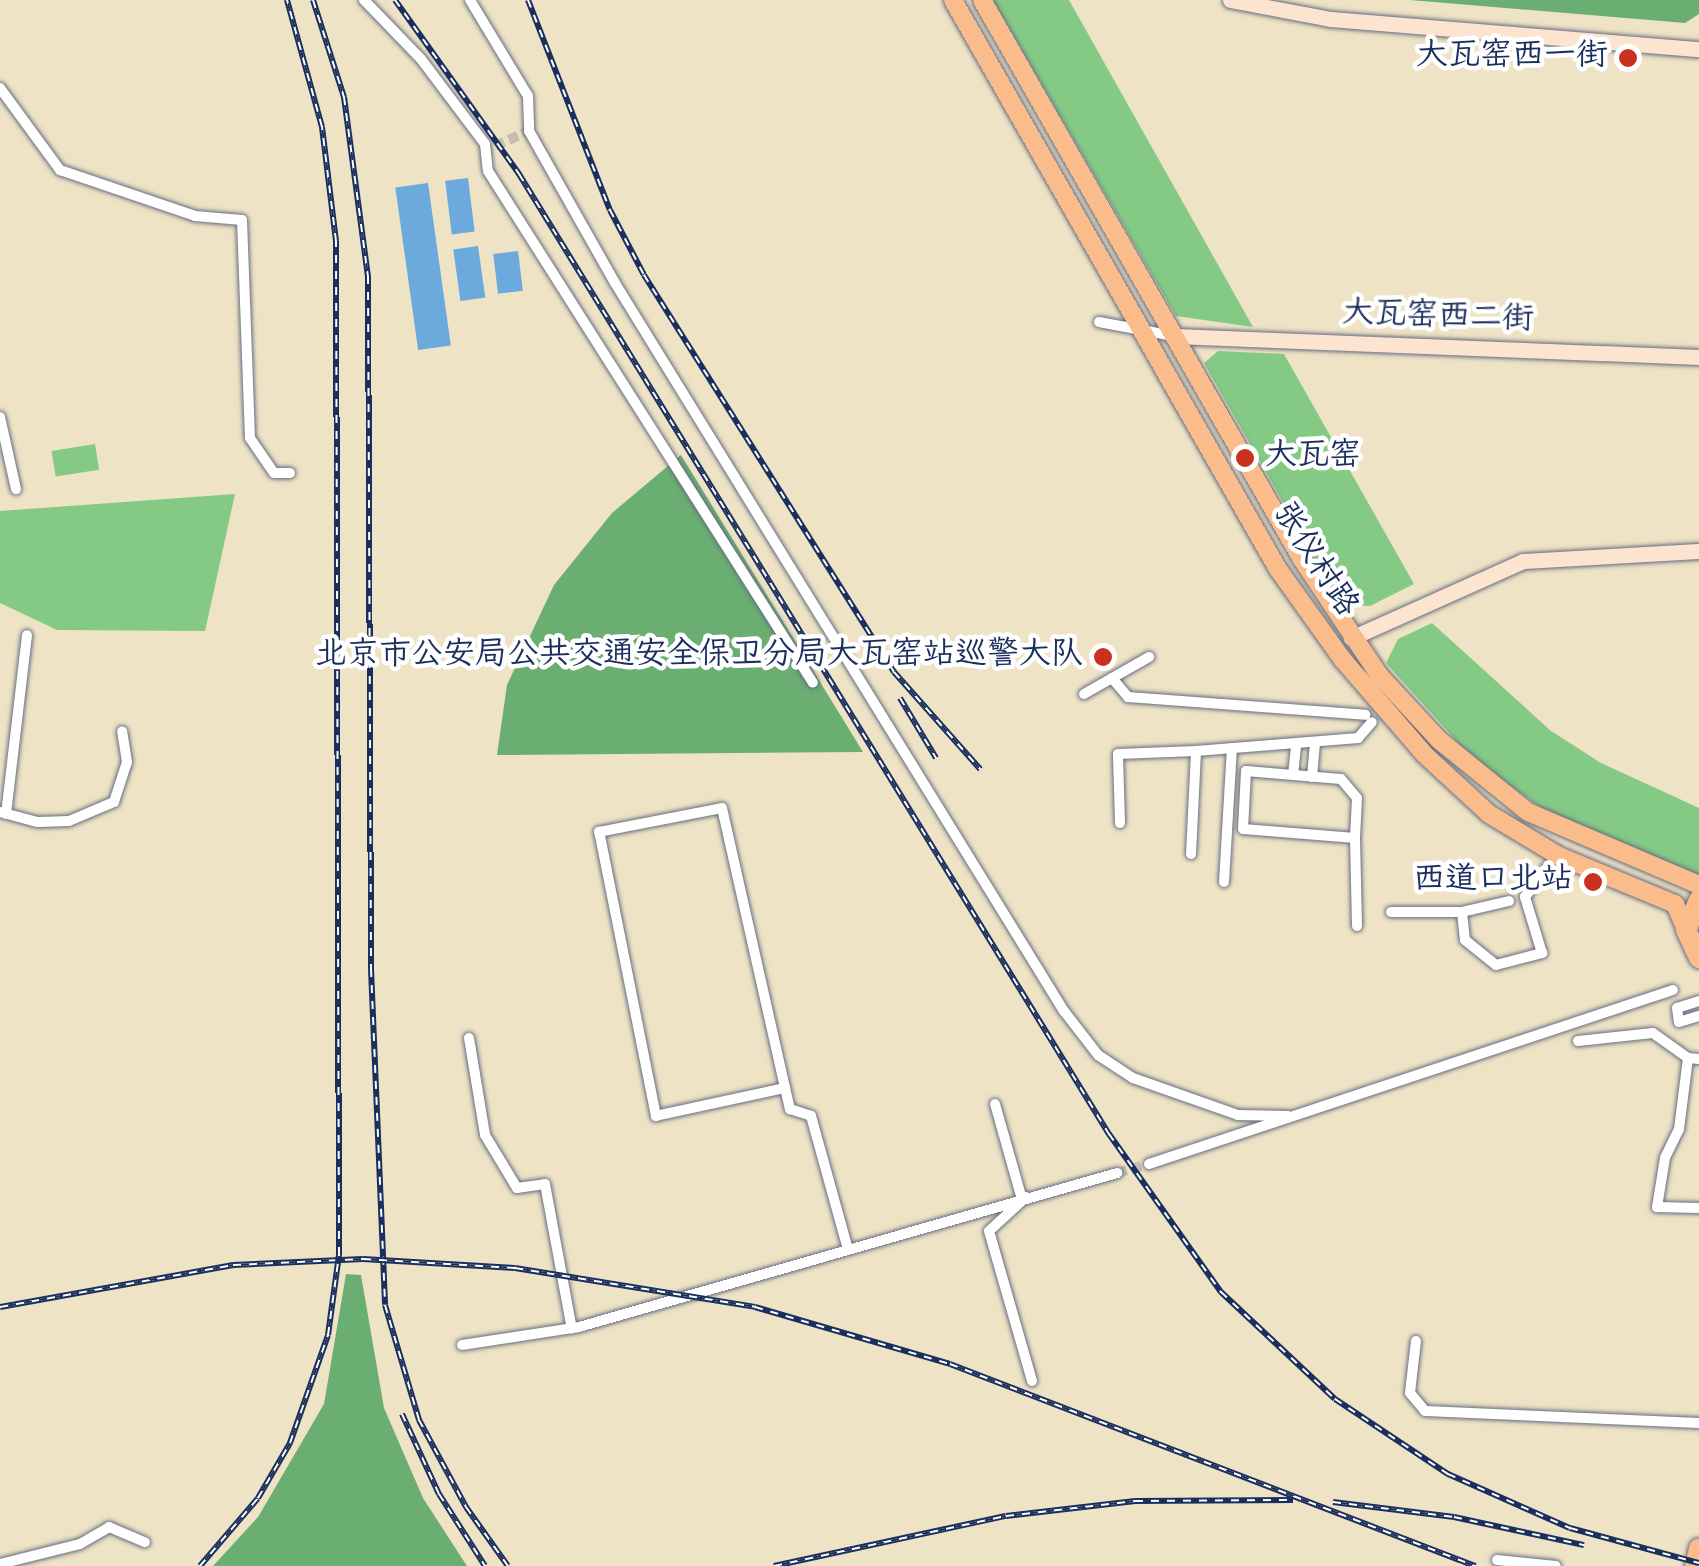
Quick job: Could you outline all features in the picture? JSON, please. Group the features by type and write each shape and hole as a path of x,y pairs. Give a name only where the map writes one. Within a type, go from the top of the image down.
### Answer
{"highway":[{"path":"1699,900 1686,930 1699,958"},
{"path":"1695,1566 1699,1548"}],"main road":[{"name":"张仪村路","path":"953,0 1278,569 1392,719 1490,814 1559,856 1675,904 1686,930"},
{"name":"张仪村路","path":"982,0 1351,638 1439,740 1501,793 1570,834 1699,885"}],"street":[{"path":"364,0 420,59 490,145 488,171 813,683"},
{"path":"470,0 528,96 529,131 586,235 1064,1011 1098,1054 1133,1078 1238,1115 1288,1116"},
{"path":"1230,0 1330,19 1699,48"},
{"path":"0,88 60,170 195,216 242,220 250,438 274,473 290,473"},
{"path":"1100,322 1175,336"},
{"name":"大瓦窑西二街","path":"1175,336 1699,357"},
{"path":"0,418 16,490"},
{"path":"1351,638 1523,561 1699,551"},
{"path":"27,635 3,813 69,821 114,802 127,762 122,731"},
{"path":"1084,694 1149,656"},
{"path":"1112,678 1128,697 1369,718 1358,738 1118,754 1120,823"},
{"path":"1312,777 1315,742"},
{"path":"1293,775 1296,744"},
{"path":"1224,882 1232,748"},
{"path":"1191,854 1196,750"},
{"path":"1355,838 1243,829 1246,771 1341,780 1357,798 1356,926"},
{"path":"785,1088 656,1116 599,832 722,808 790,1109 810,1116 848,1249"},
{"path":"1462,912 1465,940 1496,965 1542,954 1525,897 1548,866"},
{"path":"1391,912 1462,912 1509,901"},
{"path":"1150,1164 1673,990"},
{"path":"1699,1001 1677,1008 1680,1022 1699,1016"},
{"path":"1578,1041 1653,1032 1694,1059 1679,1128 1665,1158 1656,1206 1699,1208"},
{"path":"469,1038 485,1135 517,1188 545,1184 572,1329"},
{"path":"995,1104 1026,1195"},
{"path":"462,1345 572,1329 1026,1195 1117,1173"},
{"path":"1026,1195 989,1231 1032,1381"},
{"path":"1416,1341 1410,1393 1425,1411 1699,1423"},
{"path":"0,1564 80,1544 109,1527 145,1542"},
{"path":"1496,1560 1556,1566"}],"green space":[{"path":"993,0 1069,0 1253,327 1176,316"},
{"path":"1410,0 1699,0 1699,14 1685,23"},
{"path":"1218,351 1284,354 1414,584 1370,606 1341,604 1204,363"},
{"path":"95,444 99,470 56,477 52,451"},
{"path":"681,455 863,752 497,755 507,685 554,585 612,513"},
{"path":"235,494 205,631 57,630 0,603 0,511"},
{"path":"1432,623 1551,731 1601,763 1699,808 1699,877 1544,810 1472,758 1386,663 1398,639"},
{"path":"346,1274 361,1275 384,1408 423,1498 467,1566 213,1566 258,1517 324,1404"}],"water":[{"path":"468,178 475,232 452,234 445,181"},
{"path":"428,183 451,345 418,350 395,188"},
{"path":"478,246 485,297 460,301 453,249"},
{"path":"518,251 523,291 498,294 493,254"}],"tunnel":[{"path":"495,146 529,131"},
{"path":"1117,1173 1149,1164"}],"railway":[{"path":"200,1566 258,1498 290,1443 328,1335 339,1255 336,241 322,127 287,0"},
{"path":"313,0 344,97 368,276 371,969 385,1305 419,1420 466,1507 508,1566"},
{"path":"395,0 519,174 1109,1134 1221,1292 1335,1399 1448,1474 1570,1528 1699,1563"},
{"path":"528,0 610,210 644,275 894,672 980,769"},
{"path":"900,698 936,758"},
{"path":"0,1307 233,1265 363,1259 515,1268 755,1307 950,1364 1475,1566"},
{"path":"402,1414 439,1494 485,1566"},
{"path":"774,1566 1006,1516 1135,1501 1293,1500"},
{"path":"1333,1502 1454,1517 1584,1545"}],"place":[{"name":"大瓦窑西一街","path":"1628,58"},
{"name":"大瓦窑","path":"1245,458"},
{"name":"北京市公安局公共交通安全保卫分局大瓦窑站巡警大队","path":"1103,657"},
{"name":"西道口北站","path":"1593,882"}]}
